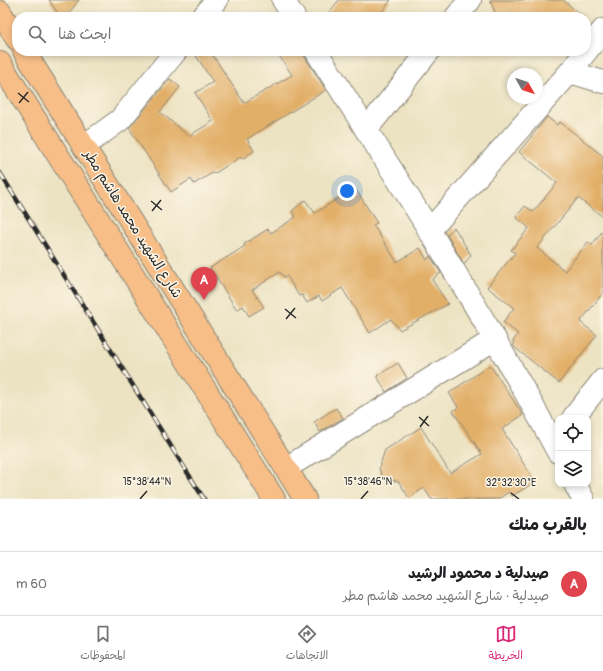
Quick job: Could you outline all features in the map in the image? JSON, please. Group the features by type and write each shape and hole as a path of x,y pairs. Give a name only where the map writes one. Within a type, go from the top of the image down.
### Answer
{"main road":[{"path":"0,12 12,31"},
{"name":"شارع الشهيد محمد هاشم مطر","path":"27,56 305,499"},
{"name":"شارع الشهيد محمد هاشم مطر","path":"0,63 274,499"}],"street":[{"path":"207,12 217,0"},
{"path":"283,0 291,12"},
{"path":"460,12 470,0"},
{"path":"591,45 603,30"},
{"path":"84,146 120,120 172,56"},
{"path":"319,56 495,339 555,442"},
{"path":"366,130 425,56"},
{"path":"429,231 583,56"},
{"path":"570,72 603,82"},
{"path":"286,468 495,339"},
{"path":"575,415 603,380"},
{"path":"577,487 583,499"}],"building":[{"path":"49,0 79,0 70,12 57,12"},
{"path":"339,0 391,0 382,12 329,12"},
{"path":"490,0 563,0 578,12 495,12"},
{"path":"196,56 213,56 244,103 292,75 279,56 304,56 326,90 247,139 254,151 242,159 241,157 194,184 191,179 171,192 129,128 170,79 180,87 160,112 189,136 213,121 195,93 213,82"},
{"path":"547,117 557,125 560,122 603,156 603,217 578,198 537,248 565,271 588,242 592,245 603,230 603,293 580,322 597,335 559,383 514,347 513,341 518,334 503,322 514,308 487,287 515,253 511,250 529,228 516,217 525,206 533,212 557,183 519,152"},
{"path":"355,188 377,223 373,225 397,262 420,248 427,260 430,256 441,273 432,280 448,304 400,330 391,319 370,333 342,288 322,301 319,296 307,303 302,295 299,296 287,276 284,277 280,272 252,290 264,307 249,316 243,306 237,310 210,268 245,246 244,244 268,229 271,233 296,217 292,211 305,200 315,213"},
{"path":"454,227 471,255 464,264 447,235"},
{"path":"398,363 407,378 386,392 377,376"},
{"path":"490,365 523,415 502,429 535,482 512,496 509,492 498,499 431,499 424,488 409,498 399,482 385,478 381,474 379,468 385,450 421,427 450,473 482,454 453,411 458,407 449,393"},
{"path":"336,408 343,418 320,432 314,422"}],"railway":[{"path":"0,173 204,499"}],"place":[{"name":"صيدلية د محمود الرشيد","path":"204,300"}]}
